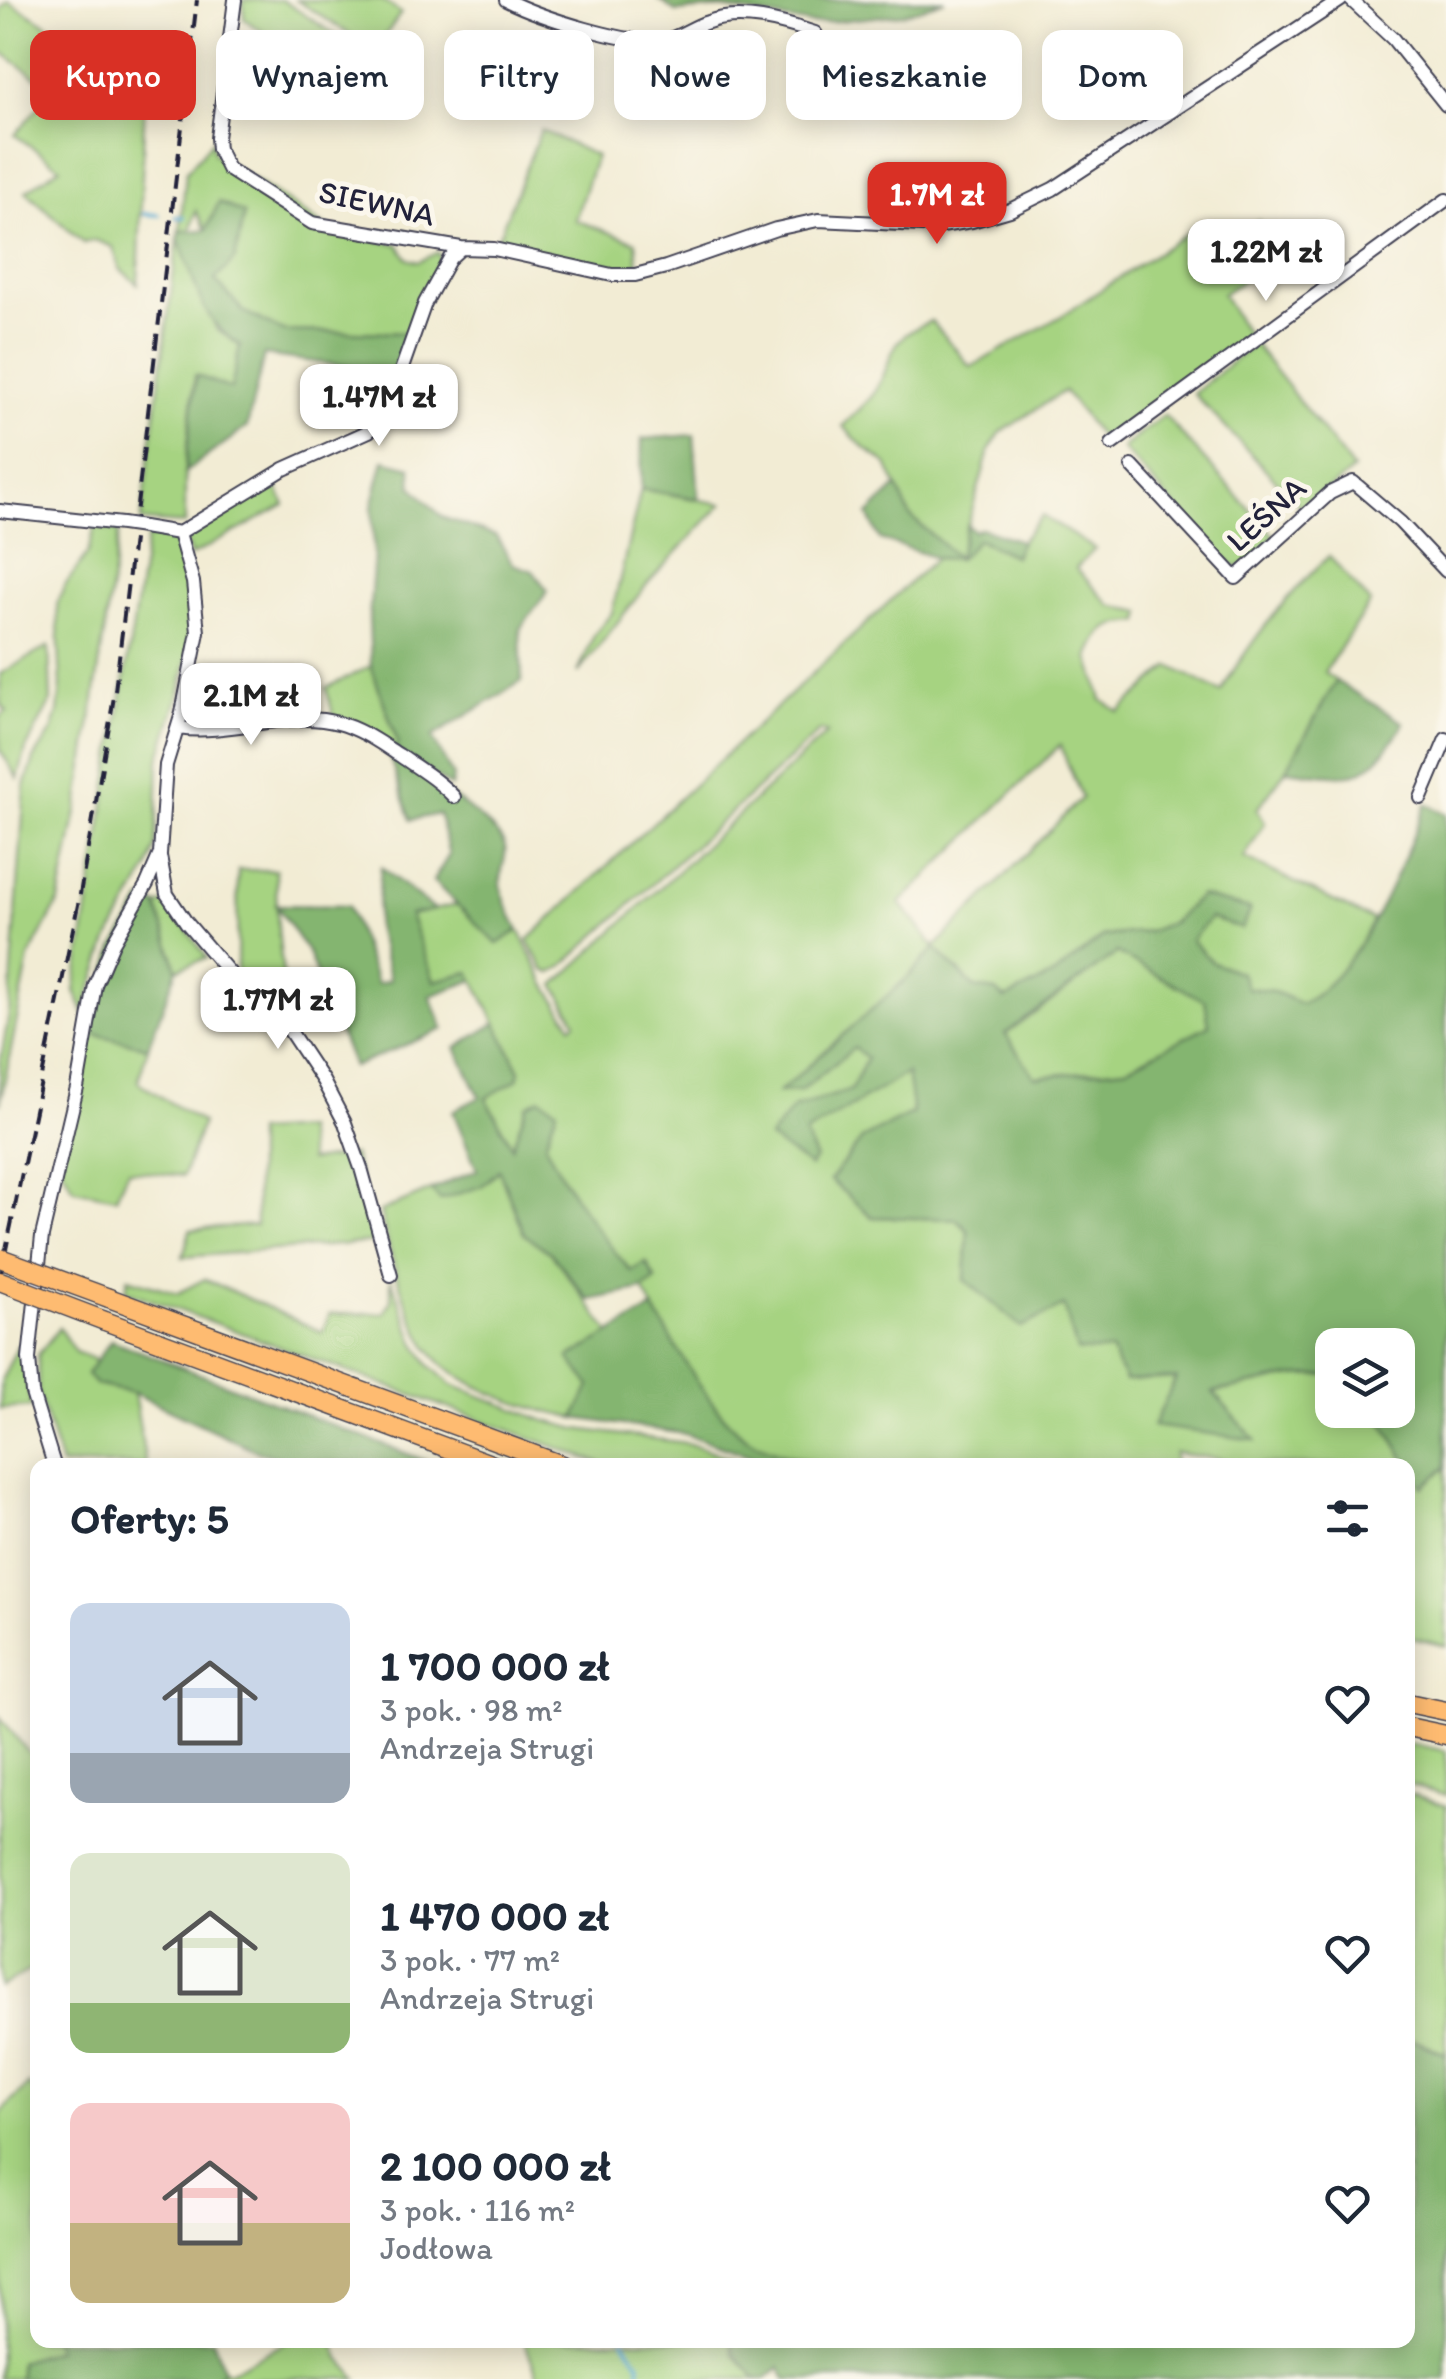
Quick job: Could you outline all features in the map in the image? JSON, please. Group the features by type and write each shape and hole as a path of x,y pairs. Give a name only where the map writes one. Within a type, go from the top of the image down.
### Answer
{"highway":[{"path":"0,1258 543,1458"},
{"path":"0,1282 474,1458"},
{"path":"1415,1705 1446,1712"},
{"path":"1415,1728 1446,1735"}],"street":[{"name":"SIEWNA","path":"235,0 217,138 228,168 312,223 461,248 507,251 612,276 680,262 776,229 818,220 942,226 1010,210 1053,189 1341,0"},
{"path":"506,0 561,23 647,40 665,40 723,17 782,23 805,30"},
{"path":"1352,0 1393,39 1446,105"},
{"path":"1112,444 1446,200"},
{"path":"0,512 179,532 284,469 369,431 390,402 425,303 450,258 461,248"},
{"name":"LEŚNA","path":"1132,466 1236,578 1330,493 1352,482 1400,522 1446,571"},
{"path":"179,532 193,582 198,632 178,728 166,765 160,854 167,894 233,977 254,984 270,1000 323,1081 345,1123 361,1168 390,1275"},
{"path":"178,728 198,732 276,722 339,723 370,736 454,797"},
{"path":"1421,798 1446,739"},
{"path":"52,1458 32,1393 29,1359 42,1236 77,1088 96,984 113,942 160,854"},
{"path":"142,892 167,894"}],"green space":[{"path":"243,0 282,0 328,30 260,30 244,19"},
{"path":"296,0 382,0 401,13 389,30 343,30"},
{"path":"659,0 945,0 904,14 811,24 722,8 676,12"},
{"path":"8,1 57,30 30,30 30,73 0,51 0,10"},
{"path":"30,117 30,120 144,120 138,284 120,269 113,247 95,240 83,243 26,191 60,167 15,135"},
{"path":"541,130 596,156 575,220 636,242 638,268 608,270 496,243"},
{"path":"212,141 214,154 335,233 398,244 408,259 418,262 438,252 441,262 423,292 408,333 283,331 243,311 215,280 206,230 196,211 190,231 180,231 186,172"},
{"path":"219,202 244,214 235,259 215,280 243,311 283,331 408,333 382,402 360,429 373,370 264,355 247,427 185,472 196,375 231,389 240,346 206,311 178,240 180,231 206,230"},
{"path":"1258,221 1281,257 1222,294 1250,339 1105,443 1064,391 1000,433 989,451 959,556 978,539 1014,556 1042,516 1095,549 1076,568 1110,605 1142,612 1140,622 1107,629 1089,657 1102,700 1119,712 1170,666 1221,692 1270,620 1329,556 1370,603 1324,673 1336,681 1286,770 1257,809 1265,823 1244,858 1375,921 1334,978 1301,1004 1272,991 1246,988 1241,974 1212,962 1191,940 1210,918 1250,910 1201,896 1173,922 1150,931 1104,936 1055,974 1005,999 996,991 975,988 935,948 801,1091 854,1047 867,1058 851,1091 793,1108 770,1137 815,1157 804,1134 908,1072 913,1113 862,1139 830,1180 872,1217 956,1219 968,1230 965,1280 1065,1305 1111,1351 1176,1378 1154,1426 1254,1438 1212,1393 1293,1376 1315,1375 1315,1428 1386,1428 1405,1458 1210,1458 1175,1453 1175,1458 792,1458 750,1440 714,1405 674,1345 643,1289 655,1280 647,1263 631,1271 584,1210 545,1144 513,1149 486,1097 518,1079 520,1070 470,972 434,981 409,915 460,904 497,944 519,930 572,1026 576,1022 555,985 827,733 820,731 562,967 551,973 544,970 528,940 936,558 957,558 910,516 887,464 843,426 872,396 896,344 931,321 971,367 1063,315 1193,229 1207,250","holes":["1060,745 1082,798 935,947 900,903"]},
{"path":"178,240 217,330 240,345 231,390 195,376 185,472 185,524 141,521"},
{"path":"1254,344 1353,469 1304,510 1193,393"},
{"path":"1164,415 1275,537 1246,565 1236,567 1221,558 1122,448"},
{"path":"694,435 699,499 641,489 642,439"},
{"path":"384,460 411,467 412,486 442,517 496,536 513,564 533,571 548,591 520,629 522,681 432,737 453,776 451,787 394,749 398,743 371,666 372,506"},
{"path":"274,481 285,505 191,556 185,539 188,532"},
{"path":"897,486 910,516 958,558 967,525 974,531 981,528 1021,541 1014,556 978,539 959,559 936,558 880,539 868,515"},
{"path":"641,489 722,504 648,583 578,673 594,635 612,613"},
{"path":"95,527 119,531 78,807 59,901 29,958 0,1105 0,1064 9,1014 25,786 58,712 61,686 57,604 88,553"},
{"path":"161,535 174,541 182,556 188,579 192,636 181,689 159,760 156,845 149,867 108,941 84,1012 75,991 147,537"},
{"path":"49,646 51,701 26,749 18,779 0,750 0,716 7,711 0,704 0,674"},
{"path":"371,666 398,744 394,749 334,718 326,688"},
{"path":"1336,681 1404,723 1379,758 1356,773 1327,775 1286,770"},
{"path":"389,755 453,797 499,837 505,847 502,891 519,930 497,944 433,881 449,855 439,814 411,820"},
{"path":"1426,804 1446,814 1446,1467 1423,1487 1415,1474 1415,1458 1405,1458 1386,1428 1415,1428 1415,1328 1315,1328 1315,1375 1213,1392 1255,1440 1153,1426 1176,1378 1125,1381 1111,1351 1077,1351 1064,1306 1021,1327 965,1280 968,1230 956,1219 872,1217 830,1180 862,1139 913,1113 907,1073 805,1134 815,1158 810,1167 769,1138 793,1108 851,1090 867,1058 854,1048 800,1091 779,1092 907,978 935,948 975,988 996,991 1005,999 1055,974 1104,936 1150,931 1173,922 1200,896 1250,909 1242,929 1210,918 1191,940 1212,962 1241,973 1247,988 1272,991 1302,1004 1342,968 1377,915","holes":["1117,953 1205,1001 1209,1025 1126,1068 1035,1077 1005,1034"]},
{"path":"381,867 434,910 410,915 434,981 470,972 474,980 430,996 444,1029 353,1067 308,953 276,905 348,906 377,984 390,980 376,927"},
{"path":"238,870 276,870 280,949 294,1028 237,973"},
{"path":"143,899 157,905 177,969 148,1047 95,1034 90,1029 114,948"},
{"path":"168,902 207,958 177,969 157,905"},
{"path":"1117,953 1206,1001 1209,1025 1126,1068 1035,1077 1005,1035"},
{"path":"496,1023 520,1071 518,1079 486,1098 512,1147 527,1105 540,1098 557,1109 545,1144 573,1195 618,1256 631,1271 646,1263 656,1280 643,1289 589,1300 552,1254 524,1234 499,1170 482,1186 440,1200 431,1190 477,1170 453,1111 480,1097 456,1048"},
{"path":"90,1029 95,1034 148,1047 138,1082 202,1123 183,1176 128,1170 116,1197 74,1189 60,1165"},
{"path":"305,1129 309,1161 353,1155 377,1242 183,1257 190,1230 256,1225 256,1132"},
{"path":"499,1170 524,1234 552,1254 611,1334 570,1357 591,1385 575,1418 508,1400 446,1367 422,1338 396,1273 380,1212 431,1190 440,1200"},
{"path":"128,1278 178,1293 205,1279 322,1332 330,1314 384,1313 391,1302 391,1279 415,1342 429,1365 452,1385 577,1429 687,1443 731,1458 586,1458 126,1291"},
{"path":"653,1308 694,1376 732,1425 763,1446 798,1458 757,1458 685,1434 575,1418 590,1386 569,1358"},
{"path":"59,1328 75,1352 97,1360 87,1374 96,1385 134,1393 145,1458 59,1458 38,1393 38,1355"},
{"path":"111,1340 418,1458 282,1458 261,1453 134,1393 96,1385 87,1374"},
{"path":"18,1345 24,1347 31,1407 0,1409 2,1379"},
{"path":"1446,1467 1446,1646 1415,1639 1415,1473 1423,1486"},
{"path":"0,1717 30,1753 30,1970 0,1987"},
{"path":"1415,1744 1446,1751 1446,1796 1415,1786"},
{"path":"1415,1796 1446,1806 1446,2054 1415,2041"},
{"path":"1415,2041 1446,2054 1446,2379 786,2379 780,2367 766,2379 757,2379 733,2348 1415,2348"},
{"path":"29,2084 30,2348 57,2350 19,2362 19,2379 0,2379 0,2113"},
{"path":"216,2348 224,2370 213,2379 19,2379 19,2362 56,2350"},
{"path":"276,2348 336,2348 358,2379 214,2379 224,2370 229,2372"},
{"path":"527,2348 733,2348 757,2379 539,2379"}],"waterway":[{"path":"144,214 159,215"},
{"path":"176,217 184,217"},
{"path":"629,2348 640,2364 638,2379"}],"railway":[{"path":"0,1278 79,900 115,691 197,0"}]}
